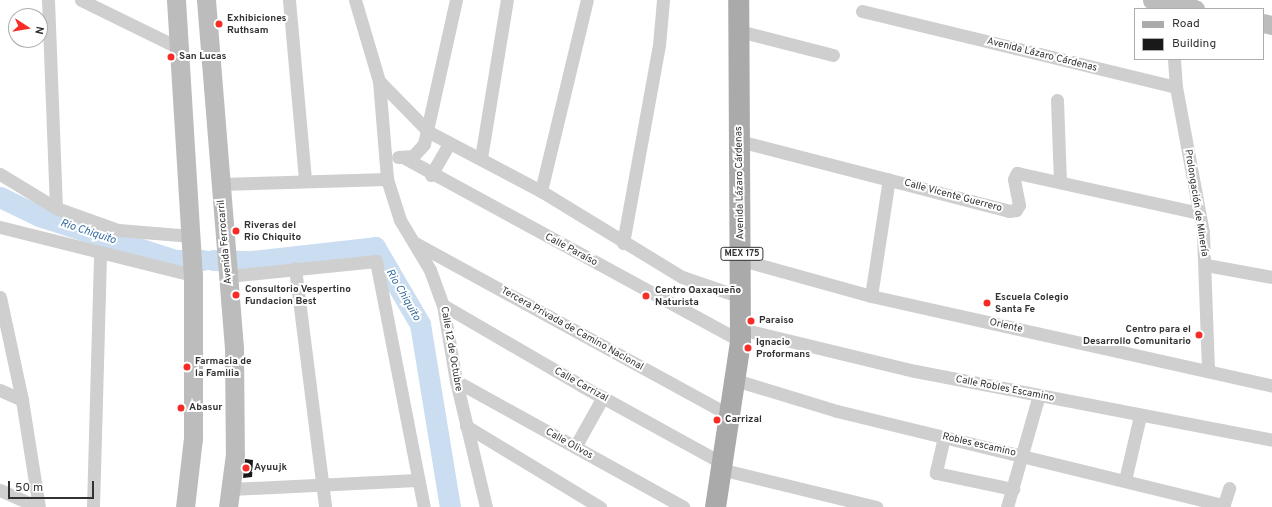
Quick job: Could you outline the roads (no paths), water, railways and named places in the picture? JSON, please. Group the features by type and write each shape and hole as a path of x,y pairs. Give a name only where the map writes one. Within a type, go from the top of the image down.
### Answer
{"main road":[{"path":"176,0 193,271 194,438 185,507"},
{"name":"Avenida Ferrocarril","path":"206,0 234,349 235,454 230,498"},
{"name":"Avenida Lázaro Cárdenas","path":"715,507 720,465 735,380 741,335 742,260 738,0"},
{"path":"1152,0 1171,6 1193,6"},
{"path":"183,109 214,104"}],"street":[{"path":"48,0 56,208"},
{"path":"81,0 179,48"},
{"path":"288,0 305,180"},
{"name":"Calle 12 de Octubre","path":"354,0 379,81 387,179 400,220 415,242 443,305 456,381 486,507"},
{"path":"386,158 403,157 420,152 428,132 456,0"},
{"path":"481,158 507,0"},
{"path":"542,190 587,0"},
{"path":"623,243 659,45 663,0"},
{"name":"Avenida Lázaro Cárdenas","path":"862,12 1176,87"},
{"path":"738,31 833,54"},
{"name":"Prolongación de Minería","path":"1174,60 1176,87 1199,213 1206,265 1208,371"},
{"name":"Calle 12 de Octubre","path":"379,81 428,132 448,145 481,158 542,190 623,243 682,277 741,297"},
{"path":"1057,100 1060,182"},
{"name":"Calle Vicente Guerrero","path":"739,141 811,161 889,178 1009,211 1016,210 1019,205 1014,179 1017,173 1199,213"},
{"path":"431,175 448,145"},
{"name":"Calle Paraíso","path":"403,157 431,175 741,335"},
{"path":"0,174 56,208 118,230 192,240"},
{"path":"871,296 889,178"},
{"path":"220,184 305,180 387,179"},
{"path":"0,227 100,252 193,271"},
{"name":"Tercera Privada de Camino Nacional","path":"415,242 729,415"},
{"path":"93,507 100,252"},
{"name":"Oriente","path":"742,260 871,296 1272,386"},
{"path":"228,273 376,261 417,480 424,507"},
{"path":"1206,265 1272,277"},
{"path":"295,268 324,485 325,507"},
{"path":"0,297 22,400 39,507"},
{"name":"Calle Carrizal","path":"443,305 720,465 876,507"},
{"name":"Calle Robles Escamino","path":"741,335 1140,416 1272,440"},
{"path":"0,354 13,360"},
{"name":"Robles escamino","path":"735,380 837,411 1125,480 1224,506"},
{"name":"Calle Olivos","path":"456,381 683,507"},
{"path":"0,390 22,400"},
{"path":"1007,507 1024,456 1039,395"},
{"path":"575,447 603,397"},
{"path":"1125,480 1140,416"},
{"path":"466,426 600,507"},
{"path":"944,437 936,473 1013,489"},
{"path":"230,498 324,485 417,480"},
{"path":"1224,506 1229,488"},
{"path":"0,490 39,507"}],"waterway":[{"name":"Rio Chiquito","path":"0,197 39,216 175,260 203,260"},
{"name":"Rio Chiquito","path":"213,260 251,261 375,247 420,324 450,507"}],"place":[{"name":"Exhibiciones Ruthsam","path":"219,24"},
{"name":"San Lucas","path":"171,57"},
{"name":"Riveras del Rio Chiquito","path":"236,231"},
{"name":"Consultorio Vespertino Fundacion Best","path":"236,295"},
{"name":"Centro Oaxaqueño Naturista","path":"646,296"},
{"name":"Escuela Colegio Santa Fe","path":"987,303"},
{"name":"Paraiso","path":"751,321"},
{"name":"Centro para el Desarrollo Comunitario","path":"1199,335"},
{"name":"Ignacio Proformans","path":"748,348"},
{"name":"Farmacia de la Familia","path":"187,367"},
{"name":"Abasur","path":"181,408"},
{"name":"Carrizal","path":"717,420"},
{"name":"Ayuujk","path":"246,468"}]}
